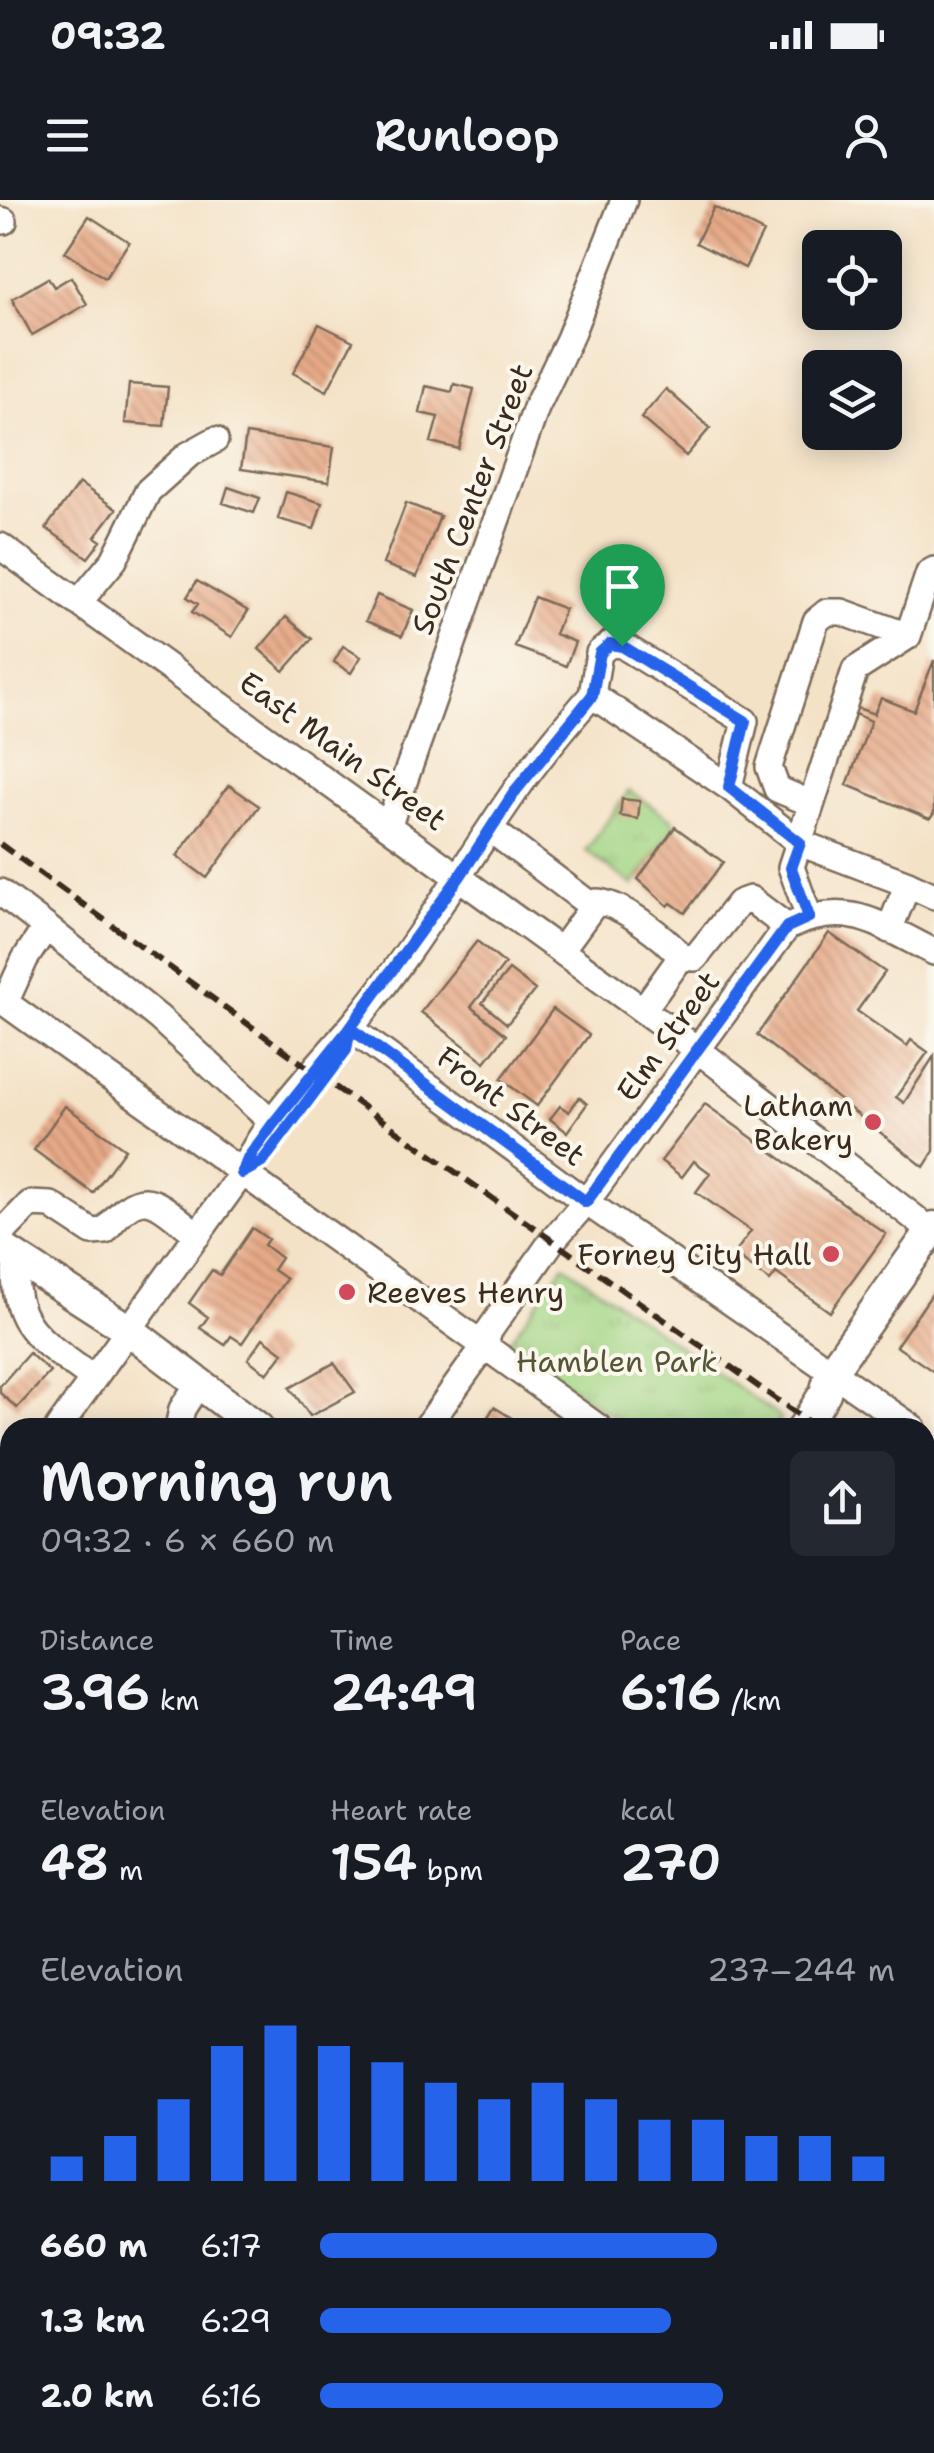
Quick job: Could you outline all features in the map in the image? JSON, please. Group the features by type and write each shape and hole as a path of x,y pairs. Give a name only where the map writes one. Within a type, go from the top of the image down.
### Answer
{"main road":[{"path":"798,1418 812,1382 831,1372 933,1230"},
{"path":"5,1246 129,1330 245,1418"}],"street":[{"name":"South Center Street","path":"389,824 536,408 569,340 624,200"},
{"path":"79,602 114,560 148,492 188,455 214,440"},
{"name":"East Main Street","path":"0,546 698,1050 933,1230"},
{"path":"798,922 791,868 855,670 908,636 932,567"},
{"path":"810,802 777,789 768,767 816,621 827,612 842,612 908,636"},
{"path":"242,1173 262,1162 350,1028 460,876 526,776 592,696 600,653 610,644 622,646 745,721 729,787"},
{"path":"592,696 729,787 800,843 934,896"},
{"path":"490,829 593,907"},
{"path":"889,930 908,884"},
{"path":"0,892 159,1018 273,1124"},
{"path":"560,950 596,902 611,902 681,957 696,958 739,903 750,899 798,922 844,913 934,952"},
{"name":"Elm Street","path":"442,1418 484,1347 489,1331 542,1256 798,922"},
{"path":"46,926 2,1001 585,1418"},
{"path":"643,1010 681,957"},
{"name":"Front Street","path":"350,1028 586,1202 898,1418"},
{"path":"65,1418 273,1124 319,1075"},
{"path":"93,1379 26,1326 5,1246 30,1204 51,1205 92,1232 105,1230 123,1206 154,1201 198,1235"},
{"path":"180,1418 199,1383"}],"green space":[{"path":"629,791 674,821 675,827 633,885 586,851"},
{"name":"Hamblen Park","path":"564,1265 781,1418 615,1418 508,1343"}],"building":[{"path":"714,207 763,232 745,268 696,243"},
{"path":"89,216 129,242 105,278 65,252"},
{"path":"71,277 87,304 32,335 12,299 48,278 54,287"},
{"path":"319,324 353,341 327,391 293,373"},
{"path":"129,384 168,387 164,426 125,423"},
{"path":"454,384 474,389 459,449 431,442 438,417 420,413 426,386 452,392"},
{"path":"666,389 710,428 686,456 641,418"},
{"path":"246,434 334,447 329,482 241,469"},
{"path":"79,483 116,509 95,537 101,541 88,558 46,528"},
{"path":"228,487 260,498 254,513 223,503"},
{"path":"286,492 322,503 314,529 278,519"},
{"path":"406,503 440,516 417,577 383,564"},
{"path":"197,581 248,611 232,637 192,612 198,604 187,597"},
{"path":"377,595 413,610 402,636 366,621"},
{"path":"534,597 565,609 555,634 575,642 566,666 515,647"},
{"path":"286,617 312,639 284,671 259,649"},
{"path":"343,646 361,657 351,673 334,662"},
{"path":"934,660 934,813 930,819 847,785 871,721 851,712 855,707 874,714 881,698 914,711"},
{"path":"229,785 259,806 207,878 177,856"},
{"path":"622,799 640,801 638,819 620,816"},
{"path":"675,827 723,862 685,913 671,903 668,906 638,879"},
{"path":"829,933 885,972 857,1011 907,1046 911,1040 928,1052 896,1097 904,1103 934,1056 934,1151 924,1167 757,1035"},
{"path":"477,941 505,964 471,1007 506,1035 485,1062 421,1012"},
{"path":"509,970 535,990 507,1024 482,1003"},
{"path":"553,1009 589,1035 537,1106 501,1079"},
{"path":"579,1097 587,1104 567,1132 550,1119 560,1106 569,1112"},
{"path":"705,1104 886,1234 830,1312 776,1273 770,1281 734,1254 751,1231 696,1192 710,1173 694,1161 682,1177 661,1161"},
{"path":"65,1106 125,1149 93,1193 34,1150"},
{"path":"252,1228 268,1239 264,1245 281,1258 273,1270 286,1279 242,1343 231,1336 225,1345 200,1328 208,1317 189,1303 212,1270 220,1275"},
{"path":"934,1291 934,1372 896,1346"},
{"path":"263,1338 283,1353 267,1374 248,1359"},
{"path":"29,1353 50,1372 17,1408 0,1393 0,1386"},
{"path":"334,1363 355,1392 310,1416 290,1388"},
{"path":"494,1407 512,1418 487,1418"}],"railway":[{"path":"0,844 803,1418"}],"place":[{"name":"Latham Bakery","path":"873,1122"},
{"name":"Forney City Hall","path":"831,1254"},
{"name":"Reeves Henry","path":"347,1292"}],"route":[{"path":"622,646 610,644 600,653 592,696 516,790 460,876 350,1028 273,1124 242,1173 262,1162 346,1050 350,1028 586,1202 787,927 809,917 791,868 800,843 729,787 745,721 622,646"}]}
